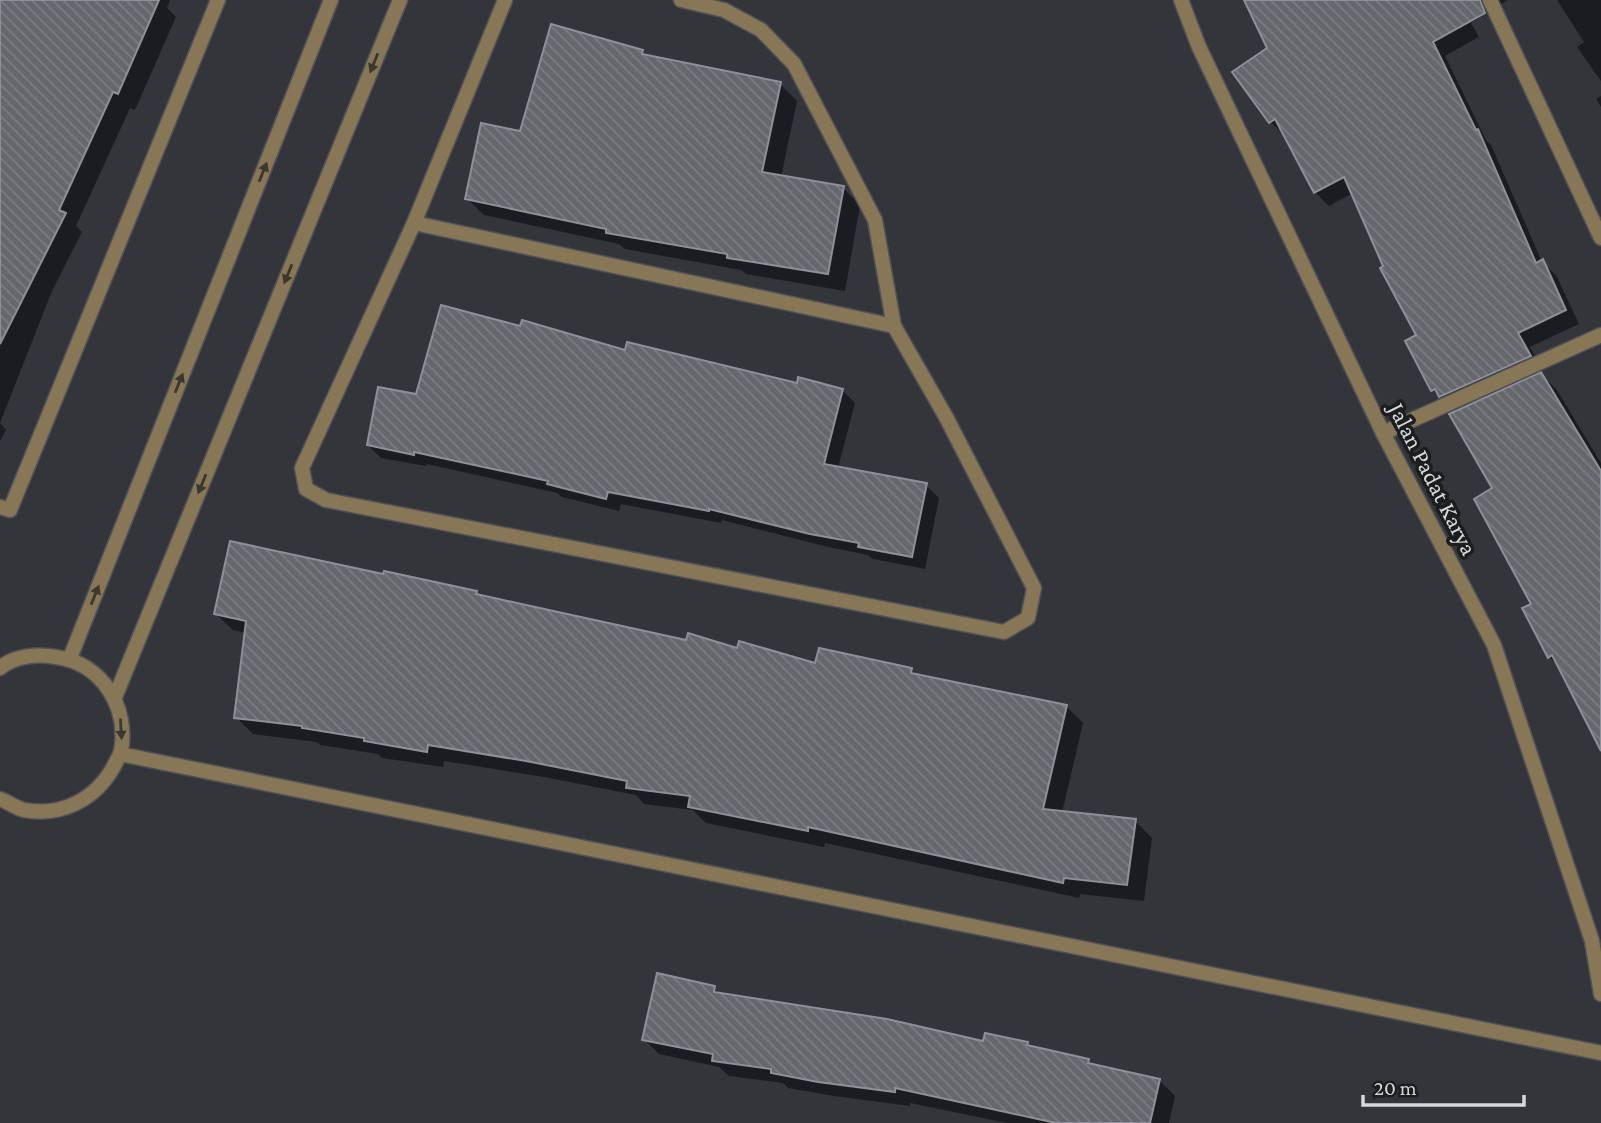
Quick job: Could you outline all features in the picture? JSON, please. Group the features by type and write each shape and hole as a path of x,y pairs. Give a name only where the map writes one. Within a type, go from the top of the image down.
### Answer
{"street":[{"path":"0,507 10,509 218,0"},
{"path":"70,658 331,0"},
{"path":"115,697 400,0"},
{"path":"505,0 414,223 302,468 306,489 326,500 1004,632 1028,618 1034,589 946,417 894,326 875,220 794,64 761,30 724,10 681,0"},
{"name":"Jalan Padat Karya","path":"1181,0 1199,47 1383,433 1494,645 1592,941 1601,994"},
{"path":"1490,0 1601,238"},
{"path":"414,223 894,326"},
{"path":"1383,433 1601,335"},
{"path":"0,668 6,663 38,654 70,658 96,673 115,697 122,724 120,754 106,781 83,801 54,811 23,810 0,799"},
{"path":"120,754 1601,1053"}],"building":[{"path":"0,0 159,0 118,94 113,92 59,210 66,213 0,344"},
{"path":"1244,0 1480,0 1485,13 1433,42 1476,130 1478,129 1536,263 1543,259 1566,310 1518,333 1531,356 1439,397 1435,389 1431,391 1405,341 1416,335 1380,268 1383,266 1344,177 1314,193 1275,119 1269,123 1232,72 1267,48"},
{"path":"551,24 643,50 642,54 781,82 762,172 844,186 828,274 727,258 727,254 606,233 606,229 465,199 481,123 520,131"},
{"path":"441,305 520,326 522,320 625,350 627,342 797,383 798,377 843,389 824,464 927,483 912,557 858,547 859,543 709,509 608,492 606,499 547,484 548,481 414,452 414,455 367,445 378,387 416,394"},
{"path":"1541,372 1601,471 1601,751 1552,655 1548,658 1522,608 1531,604 1474,499 1492,488 1449,414"},
{"path":"230,541 477,591 476,594 686,640 688,633 737,648 739,641 815,663 819,648 912,668 911,673 1067,705 1043,809 1136,819 1127,885 1064,878 1063,883 808,827 808,831 688,807 690,796 626,788 627,781 526,761 428,745 427,752 302,726 234,718 246,621 214,614"},
{"path":"657,973 715,986 714,992 887,1019 983,1041 985,1033 1028,1042 1027,1045 1089,1059 1088,1063 1160,1079 1150,1123 1056,1123 895,1088 895,1092 771,1073 771,1069 712,1061 713,1054 642,1040"}]}
